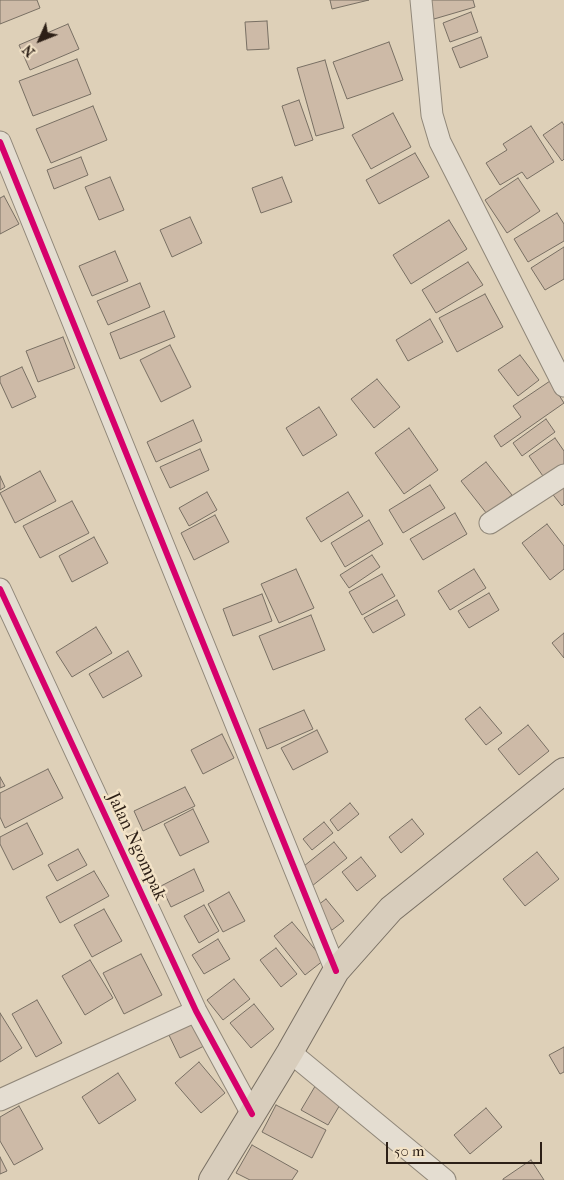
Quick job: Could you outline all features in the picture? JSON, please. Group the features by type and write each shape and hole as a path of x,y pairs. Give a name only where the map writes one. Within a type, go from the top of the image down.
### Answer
{"main road":[{"path":"212,1180 290,1052 336,971 391,909 564,771"}],"street":[{"path":"422,0 432,115 440,142 564,386"},
{"path":"0,142 336,971"},
{"path":"490,523 564,475"},
{"name":"Jalan Ngompak","path":"0,589 196,1011 252,1114"},
{"path":"0,1100 196,1011"},
{"path":"290,1052 445,1180"}],"building":[{"path":"0,0 37,0 40,8 0,24"},
{"path":"330,0 369,0 332,9"},
{"path":"429,0 473,0 475,7 434,19"},
{"path":"471,12 478,32 450,42 443,23"},
{"path":"267,21 269,49 247,50 245,22"},
{"path":"68,24 79,49 30,70 19,45"},
{"path":"481,37 488,57 460,68 452,48"},
{"path":"389,42 403,80 347,99 333,62"},
{"path":"77,59 91,94 33,116 19,81"},
{"path":"325,60 344,128 316,136 297,68"},
{"path":"299,100 313,140 295,146 282,106"},
{"path":"93,106 107,140 51,163 36,129"},
{"path":"393,113 411,147 371,169 352,135"},
{"path":"562,122 564,125 564,159 562,161 543,135"},
{"path":"531,126 554,162 527,179 522,172 500,185 486,163 507,150 503,144"},
{"path":"415,153 429,177 379,204 366,180"},
{"path":"81,157 88,175 54,189 47,170"},
{"path":"110,177 124,210 99,220 85,187"},
{"path":"282,177 292,202 261,213 252,188"},
{"path":"518,178 540,211 507,233 485,200"},
{"path":"4,196 19,224 0,234 0,198"},
{"path":"557,213 564,224 564,241 528,262 514,239"},
{"path":"190,217 202,243 172,257 160,230"},
{"path":"449,220 467,249 411,284 393,255"},
{"path":"564,247 564,279 545,290 531,268"},
{"path":"115,251 128,281 92,296 79,266"},
{"path":"468,262 483,285 436,313 422,290"},
{"path":"140,283 150,307 108,325 97,301"},
{"path":"485,294 503,327 457,352 439,318"},
{"path":"164,311 175,337 120,359 110,333"},
{"path":"430,319 443,342 408,361 396,340"},
{"path":"63,337 75,368 38,382 26,351"},
{"path":"170,345 191,387 161,402 140,360"},
{"path":"520,355 539,380 518,396 498,370"},
{"path":"22,367 36,397 12,408 0,382 0,377"},
{"path":"377,379 400,407 374,428 351,399"},
{"path":"550,381 564,403 501,447 494,436 521,417 513,406"},
{"path":"319,407 337,435 303,456 286,428"},
{"path":"546,419 555,432 522,456 513,443"},
{"path":"193,420 202,441 156,462 147,442"},
{"path":"409,428 438,470 404,494 375,453"},
{"path":"555,438 564,451 564,465 545,479 529,456"},
{"path":"200,449 209,470 170,488 160,467"},
{"path":"486,462 512,495 487,514 461,481"},
{"path":"40,471 56,501 15,523 0,493"},
{"path":"0,476 5,487 0,490"},
{"path":"564,480 564,504 562,506 550,491"},
{"path":"430,485 445,508 403,533 389,510"},
{"path":"207,492 217,510 189,526 179,508"},
{"path":"348,492 363,516 321,542 306,518"},
{"path":"72,501 89,533 40,558 23,526"},
{"path":"455,513 467,534 423,560 410,539"},
{"path":"215,515 229,542 194,560 181,533"},
{"path":"369,520 383,544 345,567 331,543"},
{"path":"547,524 564,546 564,569 550,580 522,543"},
{"path":"94,537 108,563 72,582 59,556"},
{"path":"372,555 380,567 349,588 340,575"},
{"path":"296,569 314,608 279,623 261,584"},
{"path":"474,569 486,588 450,610 438,591"},
{"path":"382,574 395,596 362,615 349,592"},
{"path":"489,593 499,610 469,628 458,611"},
{"path":"262,594 272,621 233,636 223,609"},
{"path":"397,600 405,615 373,633 364,618"},
{"path":"311,615 325,650 273,670 259,636"},
{"path":"96,627 112,653 72,677 56,652"},
{"path":"564,633 564,658 552,643"},
{"path":"128,651 142,676 103,698 89,674"},
{"path":"480,707 502,733 486,745 465,719"},
{"path":"304,710 313,729 267,749 259,729"},
{"path":"528,725 549,751 519,775 498,749"},
{"path":"317,730 328,752 293,770 281,748"},
{"path":"222,734 234,758 203,774 191,750"},
{"path":"48,769 63,798 5,828 0,817 0,793"},
{"path":"0,777 5,786 0,788"},
{"path":"185,787 195,806 143,831 134,811"},
{"path":"350,803 359,814 338,831 330,820"},
{"path":"193,809 209,842 180,856 164,824"},
{"path":"412,819 424,834 401,853 389,837"},
{"path":"324,822 333,833 312,850 303,839"},
{"path":"27,823 43,854 13,870 0,844 0,837"},
{"path":"334,842 347,858 312,886 299,870"},
{"path":"78,849 87,865 57,881 48,865"},
{"path":"537,852 559,879 525,906 503,879"},
{"path":"361,857 376,876 357,891 342,872"},
{"path":"194,869 204,891 171,907 161,886"},
{"path":"94,871 109,896 60,923 46,897"},
{"path":"229,892 245,921 223,932 208,904"},
{"path":"326,899 344,921 332,930 314,908"},
{"path":"204,905 219,931 199,943 184,916"},
{"path":"104,909 122,941 92,957 74,925"},
{"path":"292,922 324,960 305,975 274,936"},
{"path":"218,939 230,959 204,974 192,955"},
{"path":"276,948 297,974 281,987 260,960"},
{"path":"141,954 162,995 124,1014 103,973"},
{"path":"90,960 113,998 85,1015 62,976"},
{"path":"234,979 250,999 223,1020 207,1000"},
{"path":"37,1000 62,1043 36,1057 12,1014"},
{"path":"254,1004 274,1029 251,1048 230,1023"},
{"path":"0,1013 22,1048 0,1062"},
{"path":"195,1017 208,1044 180,1058 167,1031"},
{"path":"564,1047 564,1072 560,1074 549,1055"},
{"path":"199,1062 225,1093 201,1113 175,1083"},
{"path":"118,1073 136,1100 99,1124 82,1097"},
{"path":"317,1083 344,1098 328,1125 301,1110"},
{"path":"276,1105 326,1130 312,1158 262,1132"},
{"path":"19,1106 43,1149 14,1165 0,1141 0,1117"},
{"path":"486,1108 502,1127 470,1154 454,1135"},
{"path":"252,1145 298,1171 292,1180 250,1180 236,1173"},
{"path":"0,1157 7,1171 0,1174"},
{"path":"531,1160 544,1180 503,1180 503,1179"}],"cycle path":[{"path":"0,142 336,971"},
{"path":"0,589 196,1011 252,1114"}]}
